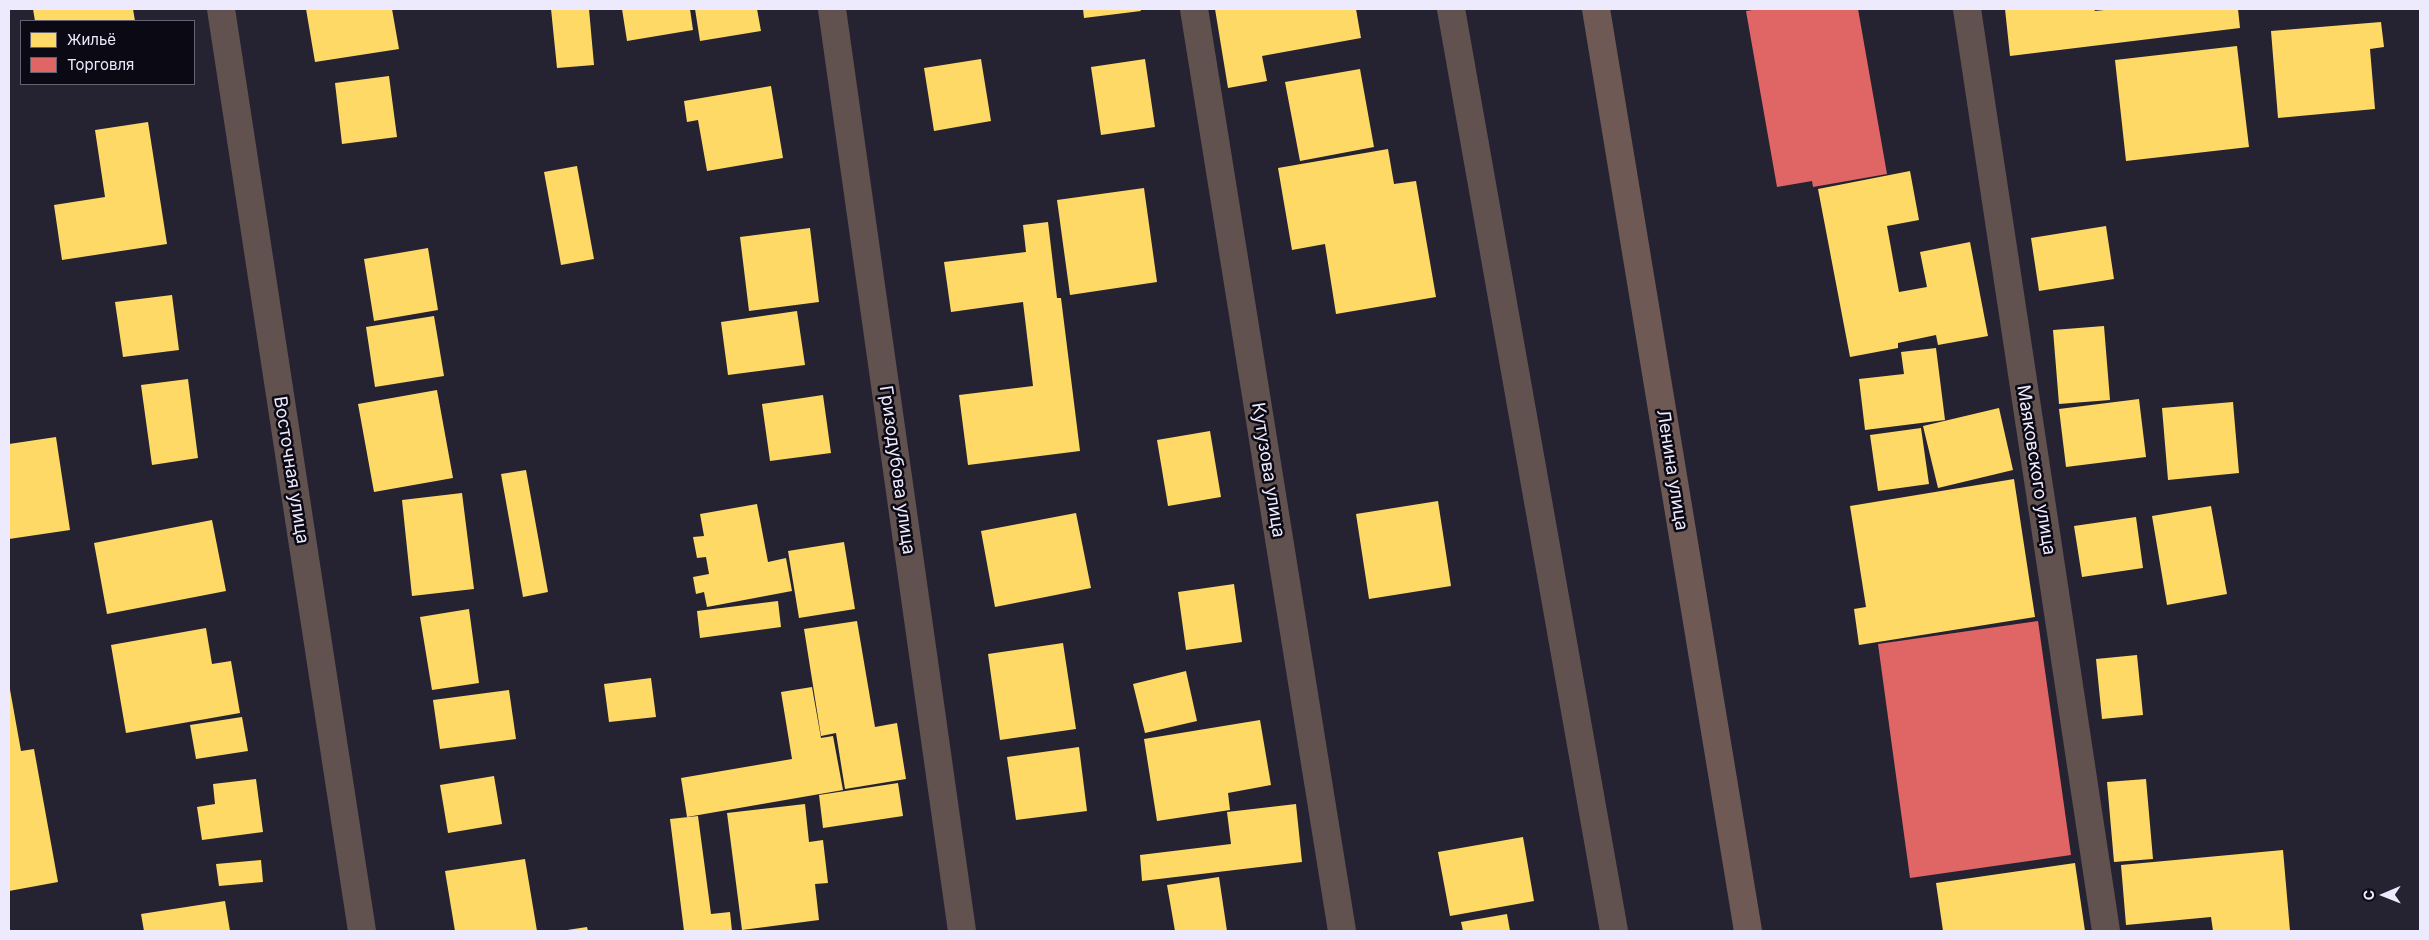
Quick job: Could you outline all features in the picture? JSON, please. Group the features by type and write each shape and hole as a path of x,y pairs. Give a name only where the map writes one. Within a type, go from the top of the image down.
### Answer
{"main road":[{"name":"Ленина улица","path":"1596,9 1748,931"}],"street":[{"name":"Восточная улица","path":"221,9 362,931"},
{"name":"Гризодубова улица","path":"832,9 962,931"},
{"name":"Кутузова улица","path":"1194,9 1342,931"},
{"path":"1450,9 1614,931"},
{"name":"Маяковского улица","path":"1967,9 2106,931"}],"building: Жильё":[{"path":"33,9 133,9 135,20 35,20"},
{"path":"306,9 392,9 399,49 315,62"},
{"path":"551,9 589,9 594,65 557,68"},
{"path":"622,9 690,9 693,30 627,41"},
{"path":"695,9 757,9 761,31 700,41"},
{"path":"1083,9 1140,9 1141,11 1084,18"},
{"path":"1215,9 1356,9 1361,38 1262,56 1267,81 1228,88"},
{"path":"2005,9 2094,9 2095,11 2113,9 2238,9 2240,28 2010,56"},
{"path":"2381,22 2384,47 2370,49 2375,109 2278,118 2271,31"},
{"path":"2237,46 2249,147 2126,161 2115,60"},
{"path":"981,59 991,121 934,131 924,68"},
{"path":"1145,59 1155,127 1101,135 1091,67"},
{"path":"1360,69 1374,147 1300,161 1285,82"},
{"path":"389,76 397,137 342,144 335,83"},
{"path":"771,86 783,158 707,171 698,120 687,122 684,101"},
{"path":"148,122 167,244 62,260 54,205 105,197 95,130"},
{"path":"1388,149 1394,184 1416,181 1436,297 1336,314 1325,244 1292,250 1278,168"},
{"path":"577,166 594,259 561,265 544,172"},
{"path":"1910,171 1919,220 1887,226 1899,292 1927,287 1920,252 1970,242 1988,336 1938,345 1936,335 1898,343 1898,348 1850,357 1818,189"},
{"path":"1144,188 1157,282 1070,295 1057,200"},
{"path":"1048,222 1057,298 1061,298 1080,451 968,465 959,395 1033,386 1023,302 951,312 944,262 1026,252 1023,225"},
{"path":"2106,226 2114,279 2039,291 2031,238"},
{"path":"810,228 819,302 749,311 740,237"},
{"path":"428,248 438,310 374,321 364,259"},
{"path":"172,295 179,350 123,357 115,302"},
{"path":"797,311 805,365 728,375 721,322"},
{"path":"434,316 444,376 375,387 366,327"},
{"path":"2104,326 2110,400 2059,404 2053,330"},
{"path":"1936,348 1945,420 1865,430 1859,379 1904,374 1901,352"},
{"path":"188,379 198,458 152,465 141,385"},
{"path":"437,390 453,478 374,492 358,404"},
{"path":"823,395 831,453 770,461 762,404"},
{"path":"2139,399 2146,457 2066,467 2059,409"},
{"path":"2233,402 2239,473 2168,480 2162,408"},
{"path":"1999,408 2013,470 1938,488 1923,426"},
{"path":"1921,428 1929,484 1878,491 1870,435"},
{"path":"1210,431 1221,497 1168,506 1157,440"},
{"path":"56,437 70,530 9,539 9,444"},
{"path":"526,470 548,592 523,597 501,474"},
{"path":"2014,479 2035,617 1859,645 1854,609 1866,607 1850,506"},
{"path":"462,493 474,589 412,596 402,500"},
{"path":"1438,501 1451,586 1369,599 1356,514"},
{"path":"757,504 768,562 786,558 792,591 707,607 704,592 696,594 693,577 709,574 706,557 697,558 693,537 704,536 700,514"},
{"path":"2211,506 2227,594 2167,605 2152,516"},
{"path":"1076,513 1091,588 995,607 981,531"},
{"path":"2136,517 2143,568 2082,577 2074,526"},
{"path":"212,520 226,591 107,614 94,543"},
{"path":"844,542 855,609 799,618 788,551"},
{"path":"1234,584 1242,642 1186,650 1178,592"},
{"path":"778,601 781,627 700,638 697,611"},
{"path":"469,609 479,683 432,690 420,617"},
{"path":"857,621 875,727 897,723 906,779 845,789 836,733 821,736 804,629"},
{"path":"206,628 212,664 231,661 240,713 126,733 111,645"},
{"path":"1063,643 1076,729 1000,740 988,654"},
{"path":"2137,655 2143,715 2102,719 2096,659"},
{"path":"1186,671 1197,721 1145,733 1133,684"},
{"path":"651,678 656,717 609,722 604,684"},
{"path":"9,684 21,751 34,749 58,882 9,891"},
{"path":"812,687 821,738 833,736 843,790 687,817 681,778 792,759 781,692"},
{"path":"509,690 516,739 440,749 433,700"},
{"path":"242,717 248,751 196,759 190,725"},
{"path":"1260,720 1271,785 1228,793 1230,810 1157,821 1144,739"},
{"path":"1079,747 1087,811 1016,820 1007,757"},
{"path":"494,776 502,824 448,833 440,785"},
{"path":"256,779 263,832 202,840 197,807 215,804 213,784"},
{"path":"2146,779 2153,859 2114,862 2107,782"},
{"path":"898,783 903,816 823,828 819,795"},
{"path":"805,804 809,842 823,840 828,883 815,884 819,920 742,930 727,813"},
{"path":"1296,804 1302,862 1142,881 1140,855 1231,844 1227,812"},
{"path":"698,816 711,914 730,912 732,931 684,931 670,819"},
{"path":"1523,837 1534,901 1450,916 1438,852"},
{"path":"2283,850 2290,931 2213,931 2211,917 2126,925 2121,865"},
{"path":"525,859 537,931 455,931 445,871"},
{"path":"261,860 263,882 219,886 216,864"},
{"path":"2075,863 2085,931 1943,931 1936,883"},
{"path":"1219,877 1227,931 1175,931 1167,885"},
{"path":"225,901 230,931 144,931 141,914"},
{"path":"1507,914 1510,931 1463,931 1461,922"},
{"path":"587,927 588,931 567,931 567,930"}],"building: Торговля":[{"path":"1759,9 1858,9 1887,174 1813,187 1812,181 1777,187 1746,11"},
{"path":"2038,621 2071,855 1910,878 1878,644"}]}
